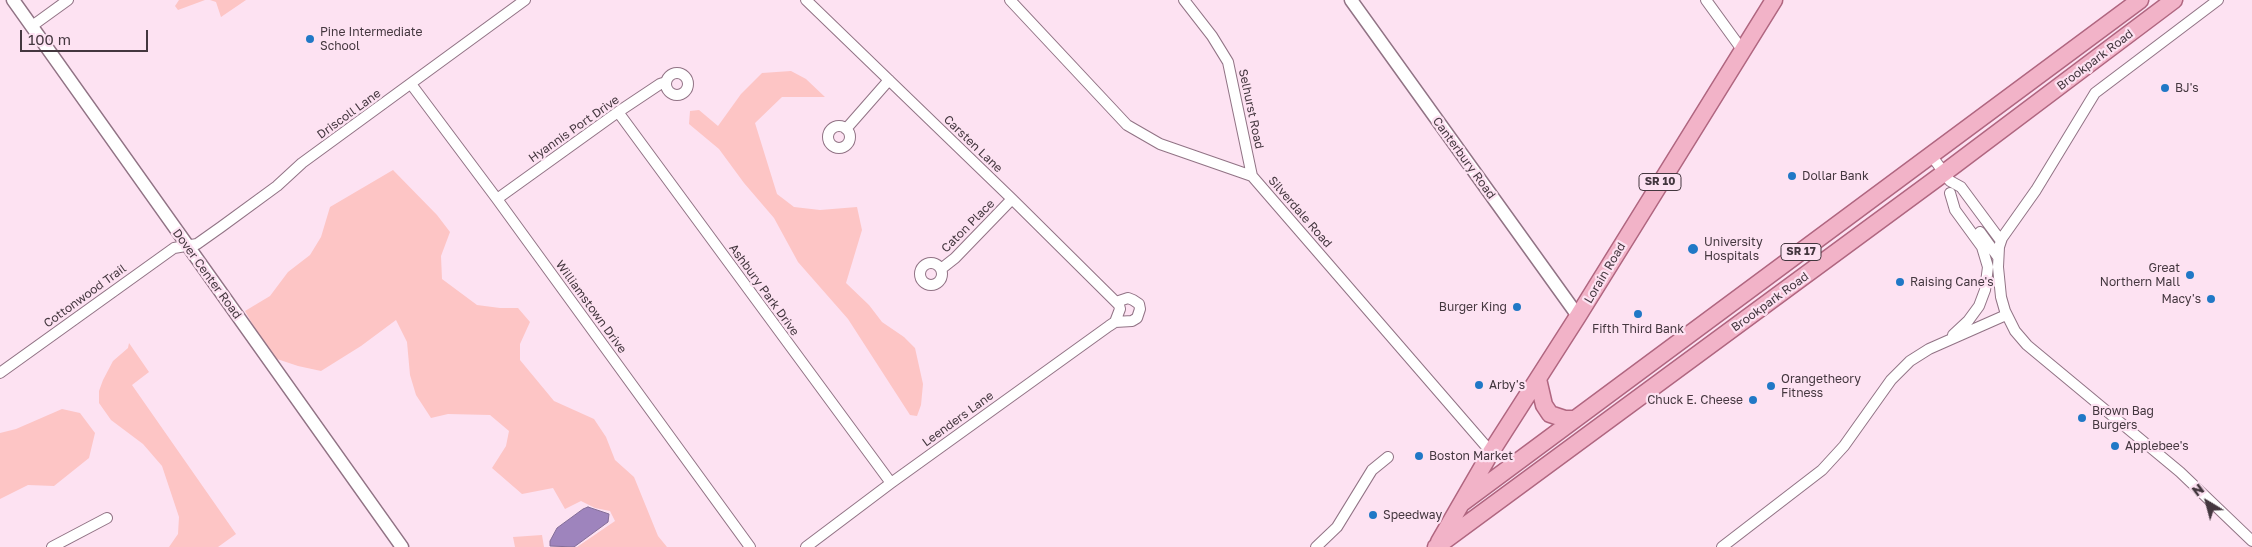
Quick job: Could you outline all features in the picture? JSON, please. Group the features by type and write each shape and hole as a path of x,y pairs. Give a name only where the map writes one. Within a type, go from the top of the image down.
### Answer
{"main road":[{"name":"Lorain Road","path":"1436,547 1491,452 1578,316 1774,0"},
{"name":"Brookpark Road","path":"1462,503 2140,0"},
{"name":"Brookpark Road","path":"1436,547 1947,177 2174,0"},
{"path":"1538,378 1544,405 1550,414 1565,419 1575,419"}],"street":[{"name":"Dover Center Road","path":"13,0 399,546"},
{"path":"32,26 68,0"},
{"name":"Driscoll Lane","path":"186,246 196,244 221,228 277,186 302,163 525,0"},
{"name":"Carsten Lane","path":"806,0 1012,199 1118,306"},
{"name":"Silverdale Road","path":"1010,0 1128,125 1160,144 1252,176 1491,452"},
{"name":"Selhurst Road","path":"1184,0 1212,36 1228,62 1252,176"},
{"name":"Canterbury Road","path":"1350,0 1578,316"},
{"path":"1706,0 1742,51"},
{"path":"2218,0 2095,93 2036,190 2000,241 1998,257 2000,293 2006,315 2015,331 2027,345 2180,472 2252,541"},
{"path":"846,129 889,80"},
{"name":"Hyannis Port Drive","path":"497,199 618,112 666,82"},
{"name":"Williamstown Drive","path":"411,84 750,547"},
{"name":"Ashbury Park Drive","path":"618,112 891,483"},
{"path":"1931,155 1947,177 1961,187 2000,241"},
{"path":"1947,177 1955,210 1984,252 1988,267 1986,286 1974,313 1948,340"},
{"path":"1950,193 1998,257"},
{"name":"Caton Place","path":"941,269 955,258 1012,199"},
{"name":"Cottonwood Trail","path":"0,373 174,248 186,246"},
{"path":"1128,298 1133,300 1139,304 1140,310 1137,318 1132,321 1115,322 1118,306 1128,298"},
{"path":"1722,547 1816,476 1844,446 1894,376 1915,358 1948,340 2006,315"},
{"name":"Leenders Lane","path":"806,547 891,483 1115,322"},
{"path":"1316,547 1331,535 1350,509 1372,470 1388,457"},
{"path":"52,547 107,518"}],"shaded area":[{"path":"179,0 205,0 178,10 175,6"},
{"path":"210,0 246,0 221,17 216,2"},
{"path":"791,71 806,79 825,97 782,97 755,123 777,194 794,207 820,210 857,207 862,230 846,283 869,305 882,322 904,337 915,348 923,384 921,405 917,416 910,415 848,319 798,262 774,218 744,183 719,149 689,124 690,111 699,110 718,126 741,94 762,73"},
{"path":"393,170 437,215 450,232 441,256 442,279 477,305 518,308 530,322 520,344 520,360 554,401 594,419 606,437 615,460 634,477 658,536 667,547 577,547 615,521 610,511 595,508 581,501 565,509 553,488 522,494 492,468 506,446 509,431 490,415 448,414 431,418 416,395 410,375 407,342 396,320 361,346 321,371 271,357 245,311 270,296 288,272 310,255 321,237 330,207"},
{"path":"129,343 149,372 132,385 236,534 218,547 169,547 178,534 179,517 162,466 143,444 111,420 99,403 99,391 103,380 113,361 128,348"},
{"path":"62,409 80,413 95,433 89,458 54,486 28,485 0,499 0,433 16,429"},
{"path":"588,507 609,514 608,522 574,547 550,546 550,541 557,528"},
{"path":"542,535 544,547 515,547 513,537"}],"place":[{"name":"Pine Intermediate School","path":"310,39"},
{"name":"BJ's","path":"2165,88"},
{"name":"Dollar Bank","path":"1792,176"},
{"name":"University Hospitals","path":"1693,249"},
{"name":"Great Northern Mall","path":"2190,275"},
{"name":"Raising Cane's","path":"1900,282"},
{"name":"Macy's","path":"2211,299"},
{"name":"Burger King","path":"1517,307"},
{"name":"Fifth Third Bank","path":"1638,314"},
{"name":"Arby's","path":"1479,385"},
{"name":"Orangetheory Fitness","path":"1771,386"},
{"name":"Chuck E. Cheese","path":"1753,400"},
{"name":"Brown Bag Burgers","path":"2082,418"},
{"name":"Applebee's","path":"2115,446"},
{"name":"Boston Market","path":"1419,456"},
{"name":"Speedway","path":"1373,515"}]}
